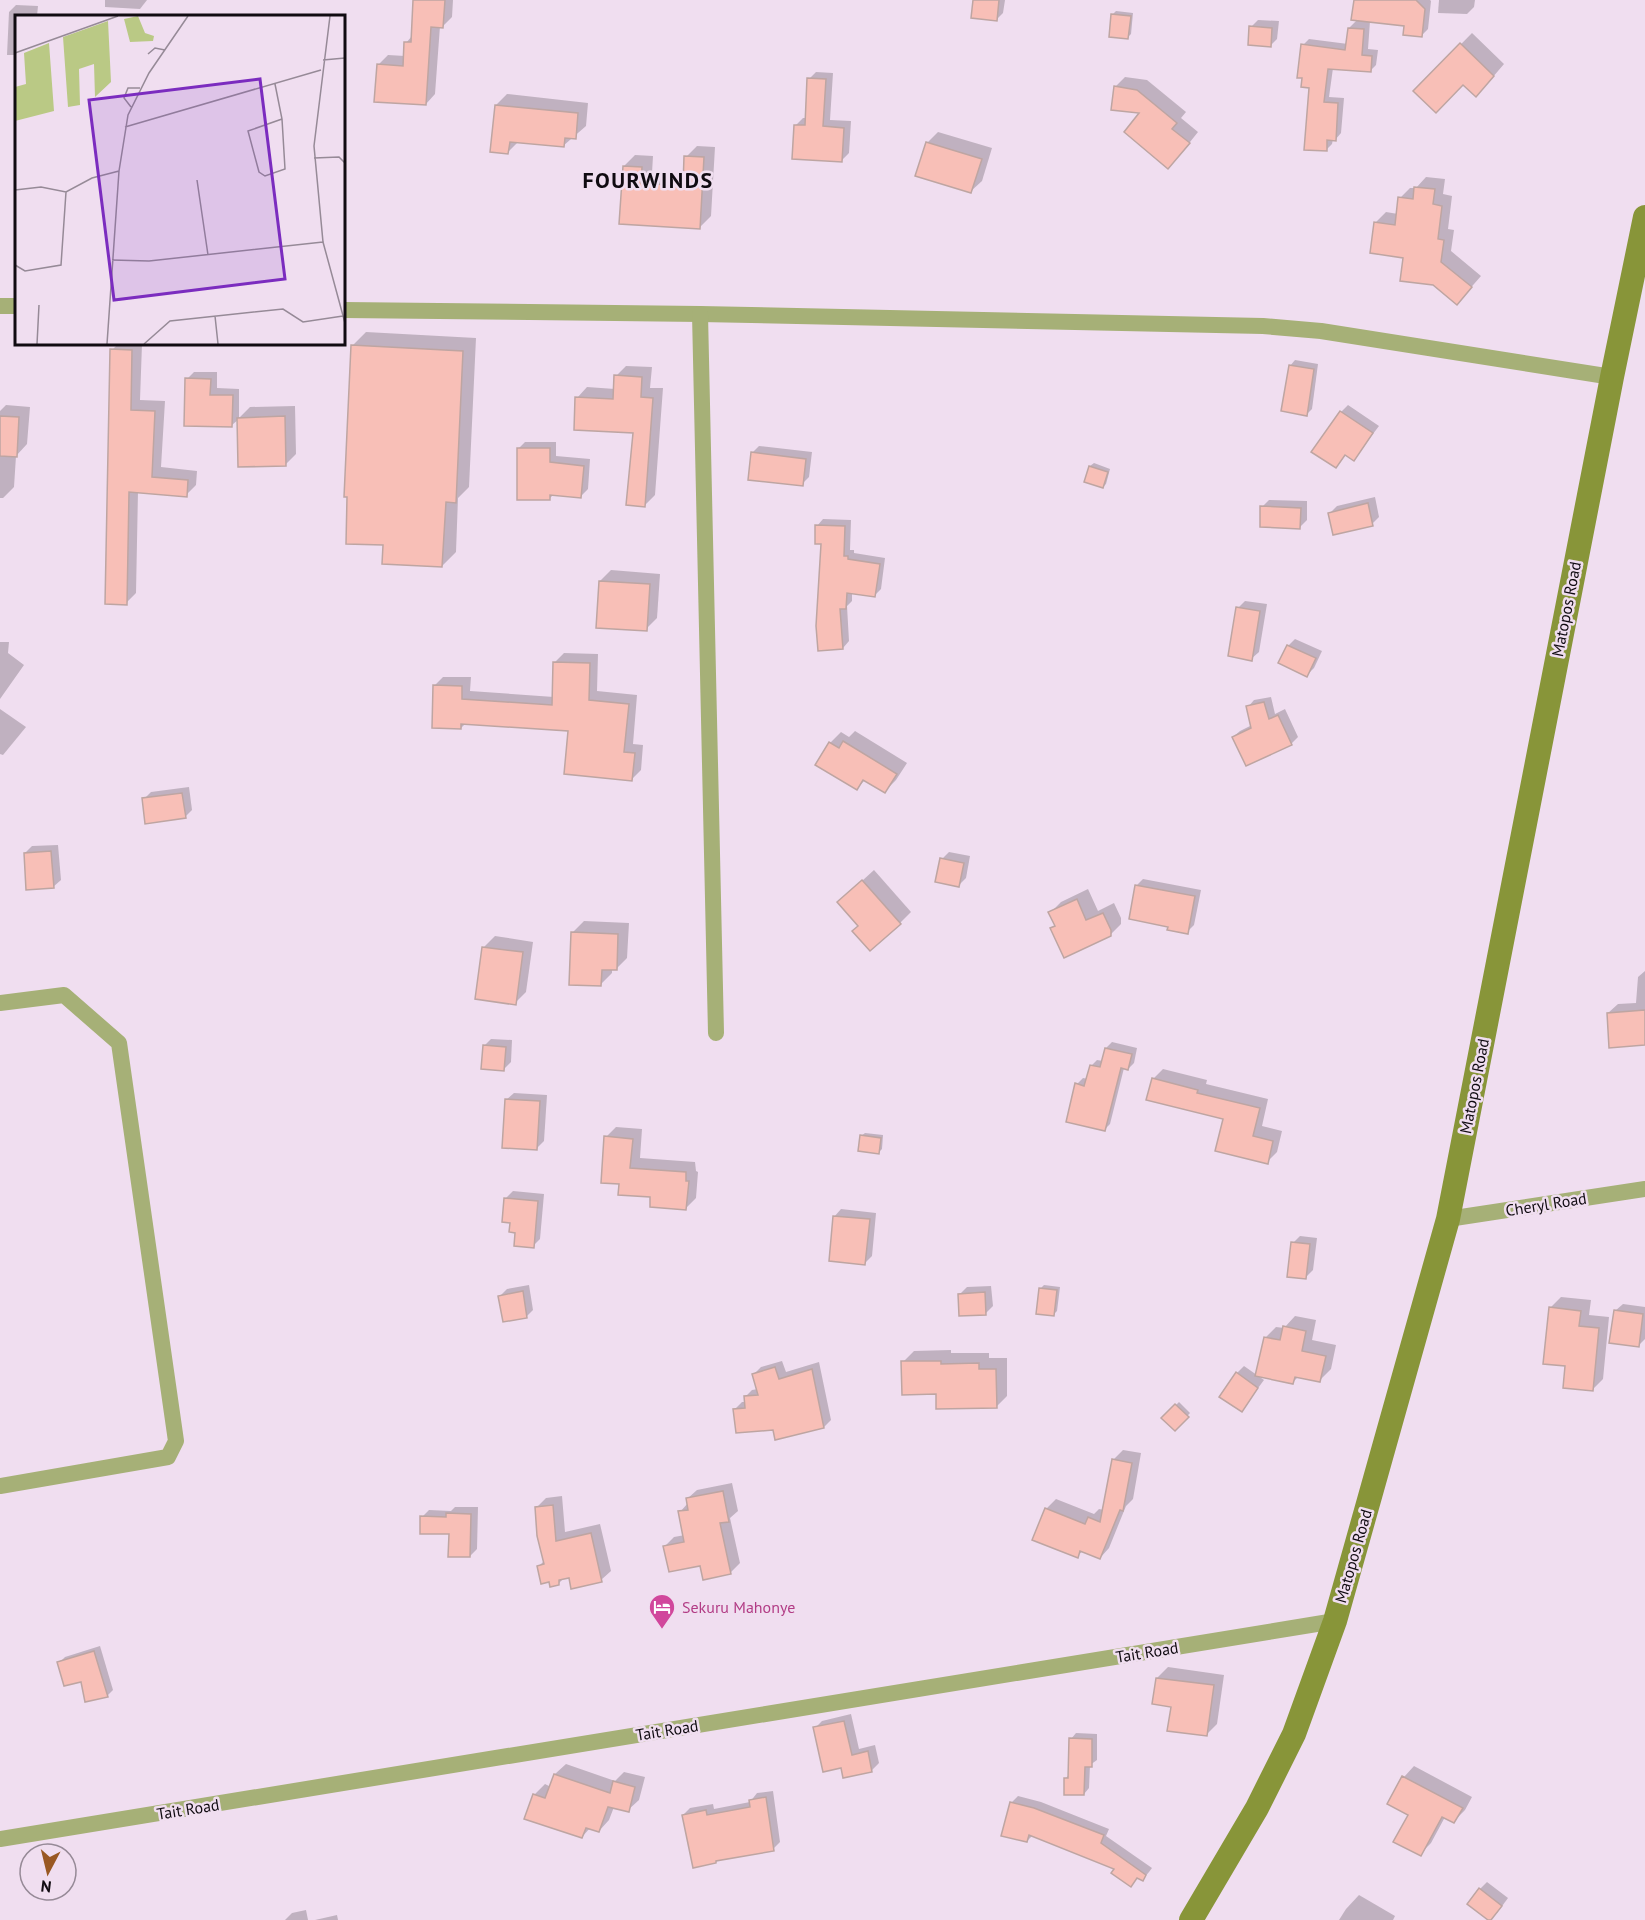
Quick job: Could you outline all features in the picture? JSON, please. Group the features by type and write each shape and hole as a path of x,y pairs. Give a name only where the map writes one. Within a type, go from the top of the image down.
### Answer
{"main road":[{"name":"Matopos Road","path":"1191,1920 1257,1808 1294,1734 1335,1621 1448,1219 1645,217"}],"street":[{"path":"345,310 700,314 1263,326 1321,331 1612,377"},
{"path":"700,314 716,1033"},
{"path":"0,1003 64,995 119,1043 176,1441 168,1457 0,1486"},
{"name":"Cheryl Road","path":"1448,1219 1645,1189"},
{"name":"Tait Road","path":"0,1839 1335,1621"}],"building":[{"path":"413,0 445,0 443,28 431,27 426,105 374,102 377,64 403,66 404,42 411,42"},
{"path":"973,0 999,0 997,21 971,18"},
{"path":"1354,0 1416,0 1425,9 1422,37 1403,35 1404,26 1351,20"},
{"path":"1111,14 1131,16 1128,39 1109,37"},
{"path":"1249,26 1272,28 1271,47 1248,45"},
{"path":"1348,28 1364,29 1362,55 1372,56 1371,72 1328,69 1324,102 1338,103 1336,141 1327,140 1327,151 1304,150 1309,88 1301,87 1302,78 1297,78 1301,44 1345,50"},
{"path":"1460,43 1494,76 1476,97 1463,85 1436,113 1413,91"},
{"path":"807,78 826,79 823,126 844,128 842,162 792,159 794,125 805,125"},
{"path":"1114,86 1137,90 1177,123 1172,129 1190,143 1168,169 1124,132 1139,113 1111,110"},
{"path":"495,105 578,113 576,139 565,138 564,147 510,142 508,154 490,152"},
{"path":"926,142 982,159 971,193 915,176"},
{"path":"684,156 704,157 700,229 619,224 623,166 642,167 641,183 683,186"},
{"path":"1414,187 1435,189 1433,204 1442,206 1438,239 1444,240 1441,262 1472,287 1457,305 1433,285 1400,281 1403,258 1370,253 1374,222 1395,225 1398,197 1413,199"},
{"path":"351,345 463,351 456,503 446,502 442,567 382,564 383,545 346,544 347,497 344,497"},
{"path":"110,349 132,350 131,410 155,411 152,477 188,480 187,497 129,492 127,605 105,604"},
{"path":"1289,365 1314,369 1307,416 1281,411"},
{"path":"614,375 642,377 641,397 653,398 645,507 626,505 633,433 574,430 575,397 613,399"},
{"path":"185,378 211,379 210,395 233,395 232,427 184,426"},
{"path":"1340,411 1373,433 1354,461 1345,455 1336,468 1311,452"},
{"path":"0,416 19,417 17,457 0,456"},
{"path":"285,416 286,466 238,467 237,418"},
{"path":"517,448 550,448 550,462 584,466 581,498 550,495 550,500 517,500"},
{"path":"751,452 806,459 803,486 748,480"},
{"path":"1089,466 1108,472 1103,488 1084,482"},
{"path":"1368,503 1373,526 1333,535 1328,513"},
{"path":"1260,506 1301,508 1300,529 1260,527"},
{"path":"815,525 845,526 844,556 848,556 848,559 880,564 875,597 847,593 846,609 840,609 843,649 818,651 816,626 821,544 815,544"},
{"path":"599,581 650,584 647,631 596,628"},
{"path":"1236,607 1260,611 1252,661 1228,656"},
{"path":"1287,645 1316,658 1307,677 1278,663"},
{"path":"553,662 590,663 589,700 629,704 624,752 635,753 632,781 564,774 568,731 461,724 461,729 432,728 433,685 462,686 462,699 552,705"},
{"path":"1264,702 1269,719 1278,715 1292,745 1246,766 1232,737 1251,728 1246,706"},
{"path":"843,741 897,774 885,793 863,780 857,790 815,765 829,742 839,748"},
{"path":"182,793 186,818 145,824 142,798"},
{"path":"51,851 54,888 26,890 24,853"},
{"path":"940,858 964,863 959,887 935,882"},
{"path":"862,880 901,924 870,951 852,931 858,926 837,902"},
{"path":"1135,885 1195,896 1188,934 1167,930 1168,927 1129,919"},
{"path":"1077,899 1086,920 1103,913 1111,930 1111,936 1064,958 1050,928 1055,926 1048,912"},
{"path":"571,932 618,934 617,970 602,970 601,986 569,985"},
{"path":"482,947 523,952 516,1005 475,999"},
{"path":"1645,1010 1645,1045 1609,1048 1607,1013"},
{"path":"483,1045 506,1047 504,1071 481,1069"},
{"path":"1105,1048 1132,1054 1128,1070 1121,1068 1105,1131 1066,1122 1075,1083 1084,1086 1090,1065 1100,1067"},
{"path":"1152,1078 1198,1090 1197,1093 1260,1108 1253,1136 1273,1141 1268,1164 1215,1151 1223,1119 1146,1100"},
{"path":"505,1099 540,1101 537,1150 502,1148"},
{"path":"860,1135 881,1138 879,1154 858,1151"},
{"path":"604,1136 633,1139 630,1168 686,1172 686,1181 689,1181 686,1210 650,1207 650,1197 618,1195 619,1184 601,1183"},
{"path":"504,1198 538,1201 534,1248 514,1246 515,1233 509,1232 510,1223 502,1222"},
{"path":"833,1216 870,1219 865,1265 829,1261"},
{"path":"1291,1242 1310,1244 1306,1279 1287,1277"},
{"path":"1039,1288 1057,1290 1054,1316 1036,1314"},
{"path":"523,1291 527,1318 503,1322 498,1296"},
{"path":"985,1292 986,1315 959,1316 958,1294"},
{"path":"1549,1307 1581,1311 1579,1326 1599,1328 1593,1391 1563,1388 1565,1366 1543,1364"},
{"path":"1614,1310 1643,1314 1639,1347 1609,1343"},
{"path":"1283,1326 1306,1331 1302,1351 1326,1356 1320,1382 1295,1377 1293,1384 1255,1376 1264,1337 1280,1340"},
{"path":"901,1361 941,1361 941,1364 979,1363 979,1369 996,1369 997,1408 936,1409 936,1394 902,1395"},
{"path":"775,1367 779,1379 812,1369 824,1428 775,1440 773,1430 736,1433 733,1409 745,1408 744,1396 758,1395 752,1374"},
{"path":"1236,1372 1258,1388 1242,1412 1219,1397"},
{"path":"1175,1404 1189,1417 1175,1431 1161,1418"},
{"path":"1112,1459 1132,1463 1123,1511 1120,1510 1100,1559 1080,1551 1078,1558 1032,1540 1045,1508 1085,1524 1088,1517 1100,1522"},
{"path":"723,1491 729,1522 720,1523 731,1574 703,1580 700,1566 669,1572 663,1546 684,1542 678,1511 688,1510 686,1498"},
{"path":"553,1505 556,1541 591,1533 602,1582 571,1589 569,1578 559,1580 559,1585 550,1587 549,1582 541,1584 537,1566 544,1564 537,1536 535,1507"},
{"path":"446,1513 471,1514 470,1557 448,1557 449,1534 420,1534 420,1516 446,1517"},
{"path":"94,1651 108,1697 85,1702 81,1682 64,1686 57,1662"},
{"path":"1156,1678 1214,1685 1207,1736 1167,1731 1171,1707 1152,1704"},
{"path":"844,1721 852,1755 868,1751 872,1772 843,1778 841,1768 823,1772 813,1727"},
{"path":"1069,1738 1092,1739 1092,1767 1085,1767 1084,1795 1064,1795 1064,1778 1068,1778"},
{"path":"554,1774 610,1793 613,1781 635,1787 629,1812 608,1807 599,1832 586,1828 582,1838 524,1819 533,1794 545,1798"},
{"path":"1402,1776 1463,1808 1454,1823 1442,1817 1421,1856 1393,1842 1408,1815 1387,1804"},
{"path":"766,1797 774,1851 716,1861 716,1863 693,1868 682,1815 706,1810 707,1815 750,1807 749,1800"},
{"path":"1010,1802 1034,1808 1104,1835 1101,1843 1146,1875 1143,1881 1137,1878 1131,1887 1111,1873 1114,1869 1029,1835 1027,1842 1001,1836"},
{"path":"1479,1888 1502,1906 1491,1920 1467,1904"}],"place":[{"name":"Sekuru Mahonye","path":"662,1630"}],"district":[{"name":"FOURWINDS","path":"648,180"}]}
